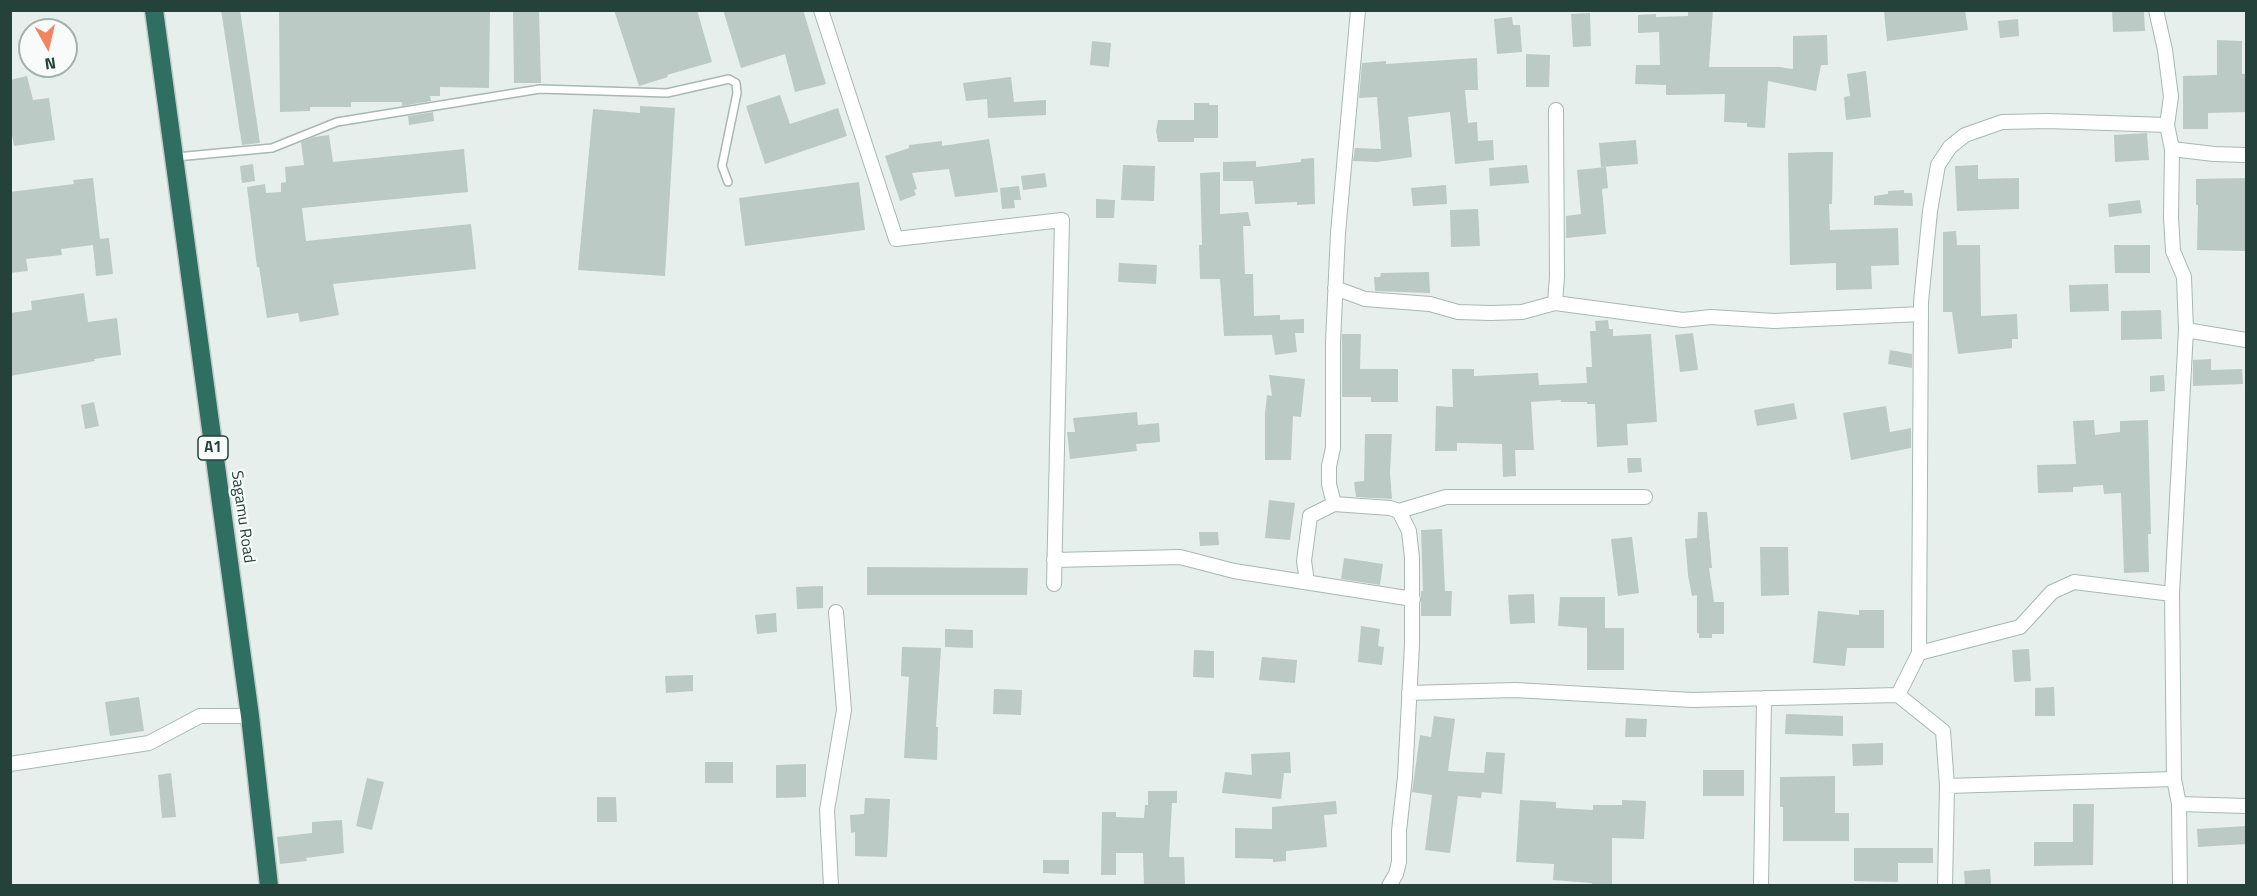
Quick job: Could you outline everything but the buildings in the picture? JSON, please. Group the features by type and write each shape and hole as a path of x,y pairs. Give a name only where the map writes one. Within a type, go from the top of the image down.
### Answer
{"highway":[{"name":"Sagamu Road","path":"154,10 250,716 269,885"}],"street":[{"path":"821,10 896,239 1062,220 1053,584"},
{"path":"1334,504 1329,484 1329,466 1333,448 1335,288 1358,10"},
{"path":"2156,10 2165,50 2170,97 2167,125 2172,149 2173,250 2184,277 2186,330 2172,594 2174,779 2179,804 2180,885"},
{"path":"1555,303 1557,277 1556,110"},
{"path":"1898,695 1919,653 1921,314 1930,211 1938,165 1950,147 1965,135 2002,122 2048,121 2167,125"},
{"path":"2172,149 2247,155"},
{"path":"1335,288 1365,299 1430,304 1458,312 1522,312 1555,303 1683,320 1711,316 1774,321 1921,314"},
{"path":"2186,330 2247,340"},
{"path":"1399,512 1446,497 1645,497"},
{"path":"1307,582 1304,561 1310,516 1334,504 1390,508 1399,512 1409,531 1413,599 1399,862 1392,885"},
{"path":"1054,560 1180,557 1234,571 1413,599"},
{"path":"1919,653 2020,627 2052,592 2074,582 2172,594"},
{"path":"831,885 827,810 844,710 836,612"},
{"path":"1409,693 1515,690 1692,700 1898,695 1942,731 1947,786 1945,885"},
{"path":"1761,885 1764,698"},
{"path":"10,764 149,743 200,716 250,716"},
{"path":"1947,786 2174,779"},
{"path":"2179,804 2247,806"}],"lane":[{"path":"174,157 272,148 337,122 540,89 667,93 729,79 735,83 737,93 722,166 728,182"}]}
